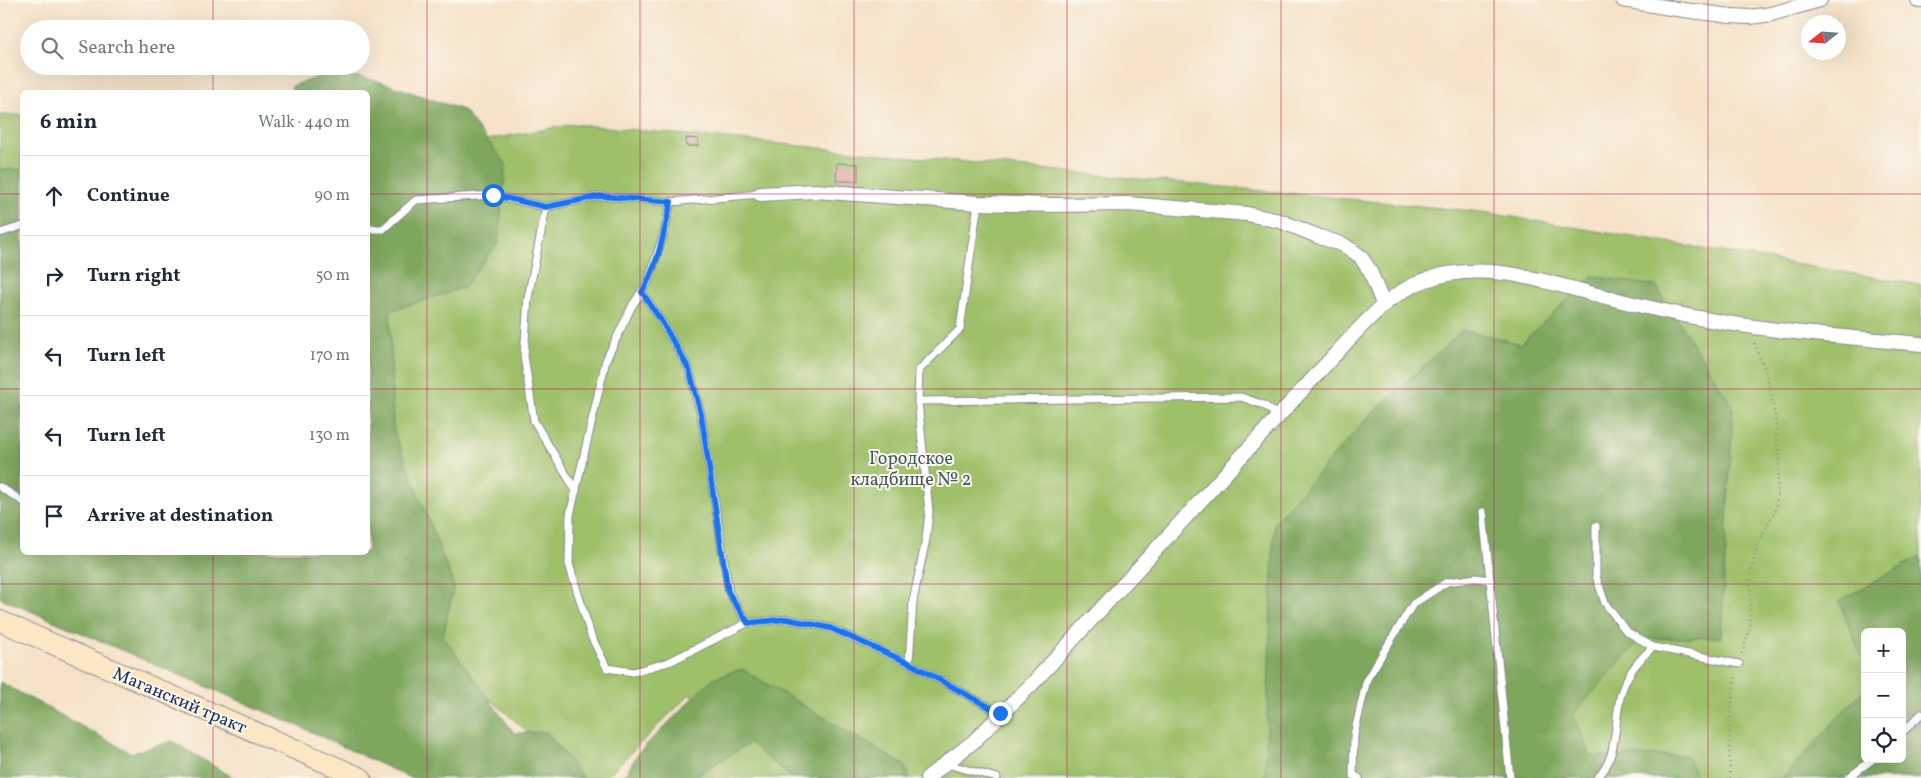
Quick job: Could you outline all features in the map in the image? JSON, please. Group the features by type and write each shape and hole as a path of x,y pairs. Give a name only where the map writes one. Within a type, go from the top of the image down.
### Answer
{"main road":[{"name":"Маганский тракт","path":"0,621 361,778"}],"street":[{"path":"1624,0 1676,9 1750,17 1771,14 1820,0"},
{"path":"760,194 815,191 978,203 1051,205 1128,204 1246,214 1280,220 1320,237 1344,244 1360,256 1370,271 1383,304"},
{"path":"927,778 973,742 1000,713 1033,683 1383,304 1410,286 1446,274 1484,270 1516,274 1700,319 1921,344"}],"lane":[{"path":"370,229 383,229 416,200 493,195 546,207 600,196 671,202 760,194"},
{"path":"671,202 651,274 632,306 606,360 570,515 569,564 591,636 607,668 633,672 669,662 748,623 787,619 830,628 909,663 1000,713"},
{"path":"909,663 913,601 926,539 929,512 918,401 920,370 960,329 978,203"},
{"path":"546,207 528,298 524,356 534,421 576,491"},
{"path":"0,232 20,227"},
{"path":"642,292 689,369 701,414 728,592 748,623"},
{"path":"918,401 1241,397 1264,405 1278,416"},
{"path":"0,487 20,499"},
{"path":"1483,512 1510,778"},
{"path":"1596,526 1596,576 1605,603 1626,631 1653,646 1739,664"},
{"path":"1359,778 1353,775 1354,734 1367,679 1413,604 1447,582 1476,578 1490,580"},
{"path":"1597,778 1602,774 1612,750 1622,690 1636,662 1653,646"},
{"path":"1906,729 1921,714"},
{"path":"1848,778 1868,763"},
{"path":"947,764 997,778"}],"path":[{"path":"1730,778 1731,700 1750,628 1751,570 1758,543 1776,509 1779,462 1776,414 1766,372 1746,325"}],"green space":[{"path":"324,75 348,75 378,81 463,110 506,164 498,243 463,288 390,311 393,429 454,586 443,636 514,733 547,732 583,778 410,778 301,727 0,598 0,169 20,170 20,555 370,555 370,90 291,90 292,86"},
{"name":"Городское кладбище № 2","path":"0,115 20,115 20,555 370,555 370,134 465,144 574,124 1482,212 1921,285 1921,778 696,778 743,729 690,694 605,778 580,778 439,654 0,577"},
{"path":"1592,276 1656,286 1733,407 1721,637 1640,639 1574,714 1590,756 1686,755 1697,778 1265,778 1274,523 1368,417 1463,330 1521,344"},
{"path":"1921,556 1921,778 1783,778 1861,692 1861,763 1906,763 1906,628 1861,628 1861,656 1839,601"},
{"path":"742,669 904,765 910,778 792,778 750,743 692,778 623,778 639,752 713,678"},
{"path":"0,682 131,753 172,741 234,778 0,778"}],"building":[{"path":"686,138 698,139 698,146 686,146"},
{"path":"837,163 858,164 858,181 836,181"}],"route":[{"path":"493,195 546,207 600,196 671,202 664,232 648,282 642,292 689,369 701,414 728,592 748,623 787,619 830,628 909,663 1000,713"}]}
